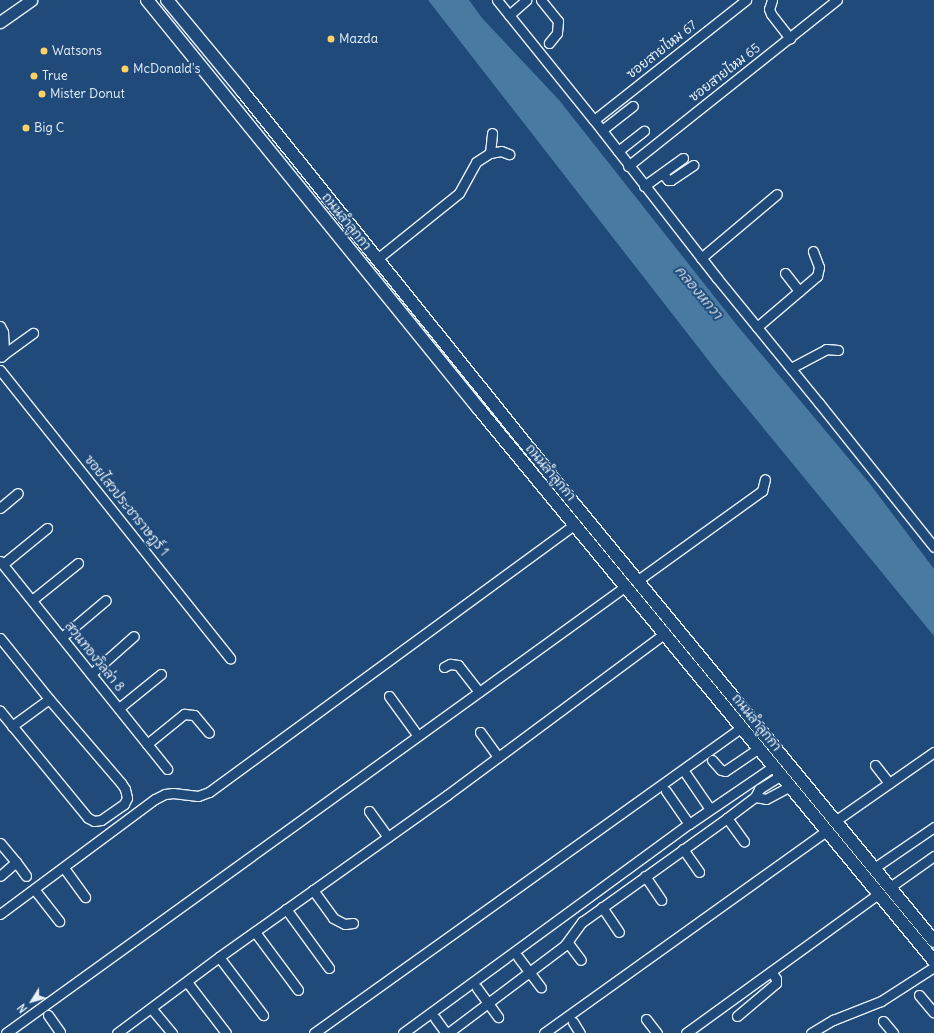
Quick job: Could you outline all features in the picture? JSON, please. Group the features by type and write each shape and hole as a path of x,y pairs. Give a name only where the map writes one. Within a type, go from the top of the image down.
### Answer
{"main road":[{"name":"ถนนลำลูกกา","path":"147,0 475,404 934,961"},
{"name":"ถนนลำลูกกา","path":"167,0 759,730 934,941"}],"street":[{"path":"0,22 32,0"},
{"path":"497,0 602,130 628,166 701,258 932,541"},
{"path":"508,15 526,0"},
{"path":"541,0 558,21 557,33 549,43"},
{"name":"ซอยสายไหม 67","path":"594,120 746,0"},
{"path":"772,0 769,9 771,14 790,38"},
{"name":"ซอยสายไหม 65","path":"628,166 838,0"},
{"path":"602,130 633,106"},
{"path":"618,151 644,131"},
{"path":"490,153 492,133"},
{"path":"378,259 459,193 476,162 490,153 501,151 509,154"},
{"path":"644,186 663,174 683,158"},
{"path":"663,174 668,180 671,180 693,165"},
{"path":"701,258 777,194"},
{"path":"757,327 818,273 819,262 813,251"},
{"path":"785,273 799,291"},
{"path":"0,326 3,332 2,356"},
{"path":"2,356 33,333"},
{"path":"791,368 826,349 838,350"},
{"name":"ซอยไสวประชาราษฎร์ 1","path":"0,370 230,658"},
{"path":"638,580 762,490 765,479"},
{"path":"0,508 18,493"},
{"path":"0,914 155,799 169,794 198,796 209,792 575,524"},
{"path":"1,562 47,528"},
{"name":"สวนทองวิลล่า 8","path":"1,562 167,769"},
{"path":"32,600 78,563"},
{"path":"6,1033 626,586"},
{"path":"62,637 106,600"},
{"path":"119,1032 219,957 498,757 664,633"},
{"path":"91,674 134,636"},
{"path":"0,638 49,699 121,783 125,789 127,798 124,804 101,820 94,821 88,818 0,711"},
{"path":"444,667 450,664 458,665 480,692"},
{"path":"119,708 161,674"},
{"path":"389,696 418,736"},
{"path":"12,726 49,699"},
{"path":"147,744 184,714 190,713 194,715 209,734"},
{"path":"314,1033 742,727"},
{"path":"480,732 498,757"},
{"path":"712,760 721,770 725,771 759,748"},
{"path":"835,821 934,752"},
{"path":"875,765 889,783"},
{"path":"435,1018 447,1033 568,942 582,922 755,797 759,789 777,770"},
{"path":"403,1033 710,809 777,770"},
{"path":"686,774 710,809"},
{"path":"755,797 766,799 790,786"},
{"path":"666,791 689,824"},
{"path":"369,811 388,837"},
{"path":"727,818 744,841"},
{"path":"874,868 934,827"},
{"path":"544,1033 826,831"},
{"path":"0,843 26,876"},
{"path":"683,849 699,872"},
{"path":"890,887 934,856"},
{"path":"0,876 16,862"},
{"path":"64,868 85,897"},
{"path":"645,876 661,900"},
{"path":"34,889 59,921"},
{"path":"313,890 334,918 345,924 353,923"},
{"path":"686,1033 878,894"},
{"path":"602,907 619,932"},
{"path":"286,909 329,968"},
{"path":"255,932 298,990"},
{"path":"568,942 581,960"},
{"path":"219,957 263,1015"},
{"path":"518,957 541,987"},
{"path":"811,1033 836,1018 881,1001 934,967"},
{"path":"737,1016 776,983 776,979 771,971"},
{"path":"187,982 226,1033"},
{"path":"477,988 498,1017"},
{"path":"919,995 934,1013"},
{"path":"151,1008 172,1033"},
{"path":"48,1015 60,1033"},
{"path":"646,1019 657,1033"},
{"path":"883,1021 893,1033"},
{"path":"573,1022 580,1033"}],"water":[{"name":"คลองหกวา","path":"428,0 469,0 482,18 559,100 736,324 870,484 934,569 934,636 719,374"}],"place":[{"name":"Mazda","path":"331,39"},
{"name":"Watsons","path":"44,51"},
{"name":"McDonald's","path":"125,69"},
{"name":"True","path":"34,76"},
{"name":"Mister Donut","path":"42,94"},
{"name":"Big C","path":"26,128"}]}
